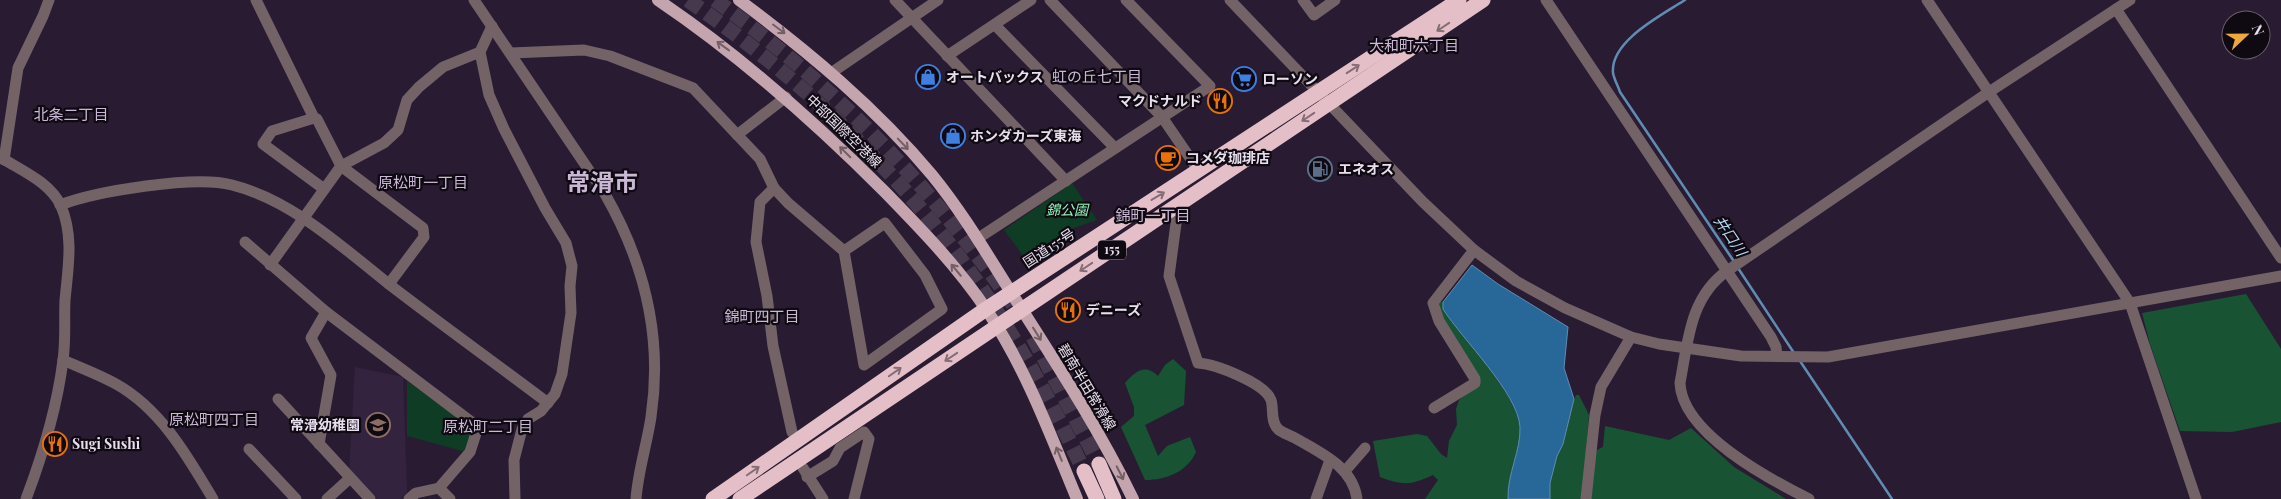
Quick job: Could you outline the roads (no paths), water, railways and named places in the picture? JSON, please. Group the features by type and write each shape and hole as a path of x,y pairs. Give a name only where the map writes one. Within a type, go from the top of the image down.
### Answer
{"highway":[{"name":"国道155号","path":"740,499 1176,207 1459,0"},
{"name":"国道155号","path":"713,499 1011,292 1199,171 1325,97 1483,0"},
{"path":"1099,464 1114,499"},
{"path":"1084,470 1097,499"}],"main road":[{"name":"中部国際空港線","path":"658,0 736,56 786,97 844,151 909,217 958,272 986,309"},
{"path":"740,0 789,37 831,73 872,112 932,175 1011,292"},
{"name":"碧南半田常滑線","path":"1011,292 1093,425 1133,499"},
{"path":"986,309 1037,402 1077,499"}],"street":[{"path":"26,499 48,436 63,360 65,302 70,251 68,227 60,205 47,186 2,159 18,68 49,0"},
{"path":"256,0 314,118 341,166 423,228 424,237 389,284"},
{"path":"474,0 609,201 628,239 645,288 654,339 654,390 636,499"},
{"path":"895,0 1066,181"},
{"path":"831,73 938,0"},
{"path":"947,56 1031,0"},
{"path":"1050,0 1162,117 1199,171"},
{"path":"977,239 1210,86 1126,0"},
{"path":"1230,0 1325,97 1423,202 1474,250 1534,292 1631,337 1659,344 1742,356 1828,357 2281,276"},
{"path":"1303,0 1314,15 1335,0"},
{"path":"1546,0 1771,336 1776,347 1777,356"},
{"path":"1927,0 2130,302 2196,499"},
{"path":"1809,499 1756,470 1720,442 1688,410 1681,394 1680,383 1687,348 1701,297 1713,281 1727,270 1989,92 2130,0"},
{"path":"2116,9 2281,258"},
{"path":"995,25 1115,148"},
{"path":"492,26 480,52 489,95 504,129 571,255 571,313 562,374 555,394 541,411 528,419 522,429 514,460 514,499"},
{"path":"511,53 584,50 610,56 693,88 760,159 774,188 788,203 844,251 864,365 942,309 925,275 884,223 844,251"},
{"path":"270,264 341,166 384,143 398,130 407,100 427,78 443,67 480,52"},
{"path":"737,135 786,97"},
{"path":"314,118 272,131 263,144 324,188"},
{"path":"60,205 92,195 187,182 213,182 251,190 267,197 302,218 548,402"},
{"path":"774,188 760,202 756,242 767,296 772,346 792,432"},
{"path":"1176,207 1177,216 1170,276 1198,363 1258,384 1270,398 1272,415 1277,428 1345,471 1355,485 1357,499"},
{"path":"245,242 326,312 478,428 470,452 439,488 416,493 409,499"},
{"path":"1434,408 1474,383 1475,379 1439,321 1433,303 1474,250"},
{"path":"319,444 330,375 311,338 326,312"},
{"path":"1586,499 1601,386 1631,337"},
{"path":"63,360 117,384 138,400 183,449 213,499"},
{"path":"278,399 349,479 370,499"},
{"path":"823,499 805,473 833,461 840,448 864,432 869,439 854,499"},
{"path":"1345,471 1365,448"},
{"path":"249,449 296,499"},
{"path":"1316,499 1330,460"},
{"path":"327,499 349,479"},
{"path":"439,488 450,499"}],"water":[{"path":"1472,265 1498,284 1568,327 1564,368 1574,399 1563,444 1557,456 1550,483 1550,499 1508,499 1508,490 1520,436 1517,413 1510,398 1488,366 1443,309 1443,302"}],"waterway":[{"name":"井口川","path":"1685,0 1651,21 1628,40 1614,61 1613,73 1620,92 1735,263"},
{"name":"井口川","path":"1738,268 1794,353"},
{"name":"井口川","path":"1800,361 1892,499"}],"tunnel":[{"path":"688,0 776,66 818,102 896,181 932,223 966,266 1009,331 1043,390 1084,471"},
{"path":"715,0 784,53 850,111 939,207 1013,305"},
{"path":"1033,337 1099,464"}],"place":[{"name":"オートバックス","path":"928,77"},
{"name":"ローソン","path":"1244,79"},
{"name":"マクドナルド","path":"1220,101"},
{"name":"ホンダカーズ東海","path":"953,136"},
{"name":"コメダ珈琲店","path":"1168,158"},
{"name":"エネオス","path":"1320,169"},
{"name":"デニーズ","path":"1068,310"},
{"name":"常滑幼稚園","path":"378,425"},
{"name":"Sugi Sushi","path":"55,444"}],"district":[{"name":"大和町六丁目","path":"1414,46"},
{"name":"虹の丘七丁目","path":"1097,77"},
{"name":"北条二丁目","path":"71,115"},
{"name":"原松町一丁目","path":"423,183"},
{"name":"常滑市","path":"602,183"},
{"name":"錦町一丁目","path":"1153,216"},
{"name":"錦町四丁目","path":"762,317"},
{"name":"原松町四丁目","path":"214,420"},
{"name":"原松町二丁目","path":"488,427"}],"park label":[{"name":"錦公園","path":"1067,210"}]}
